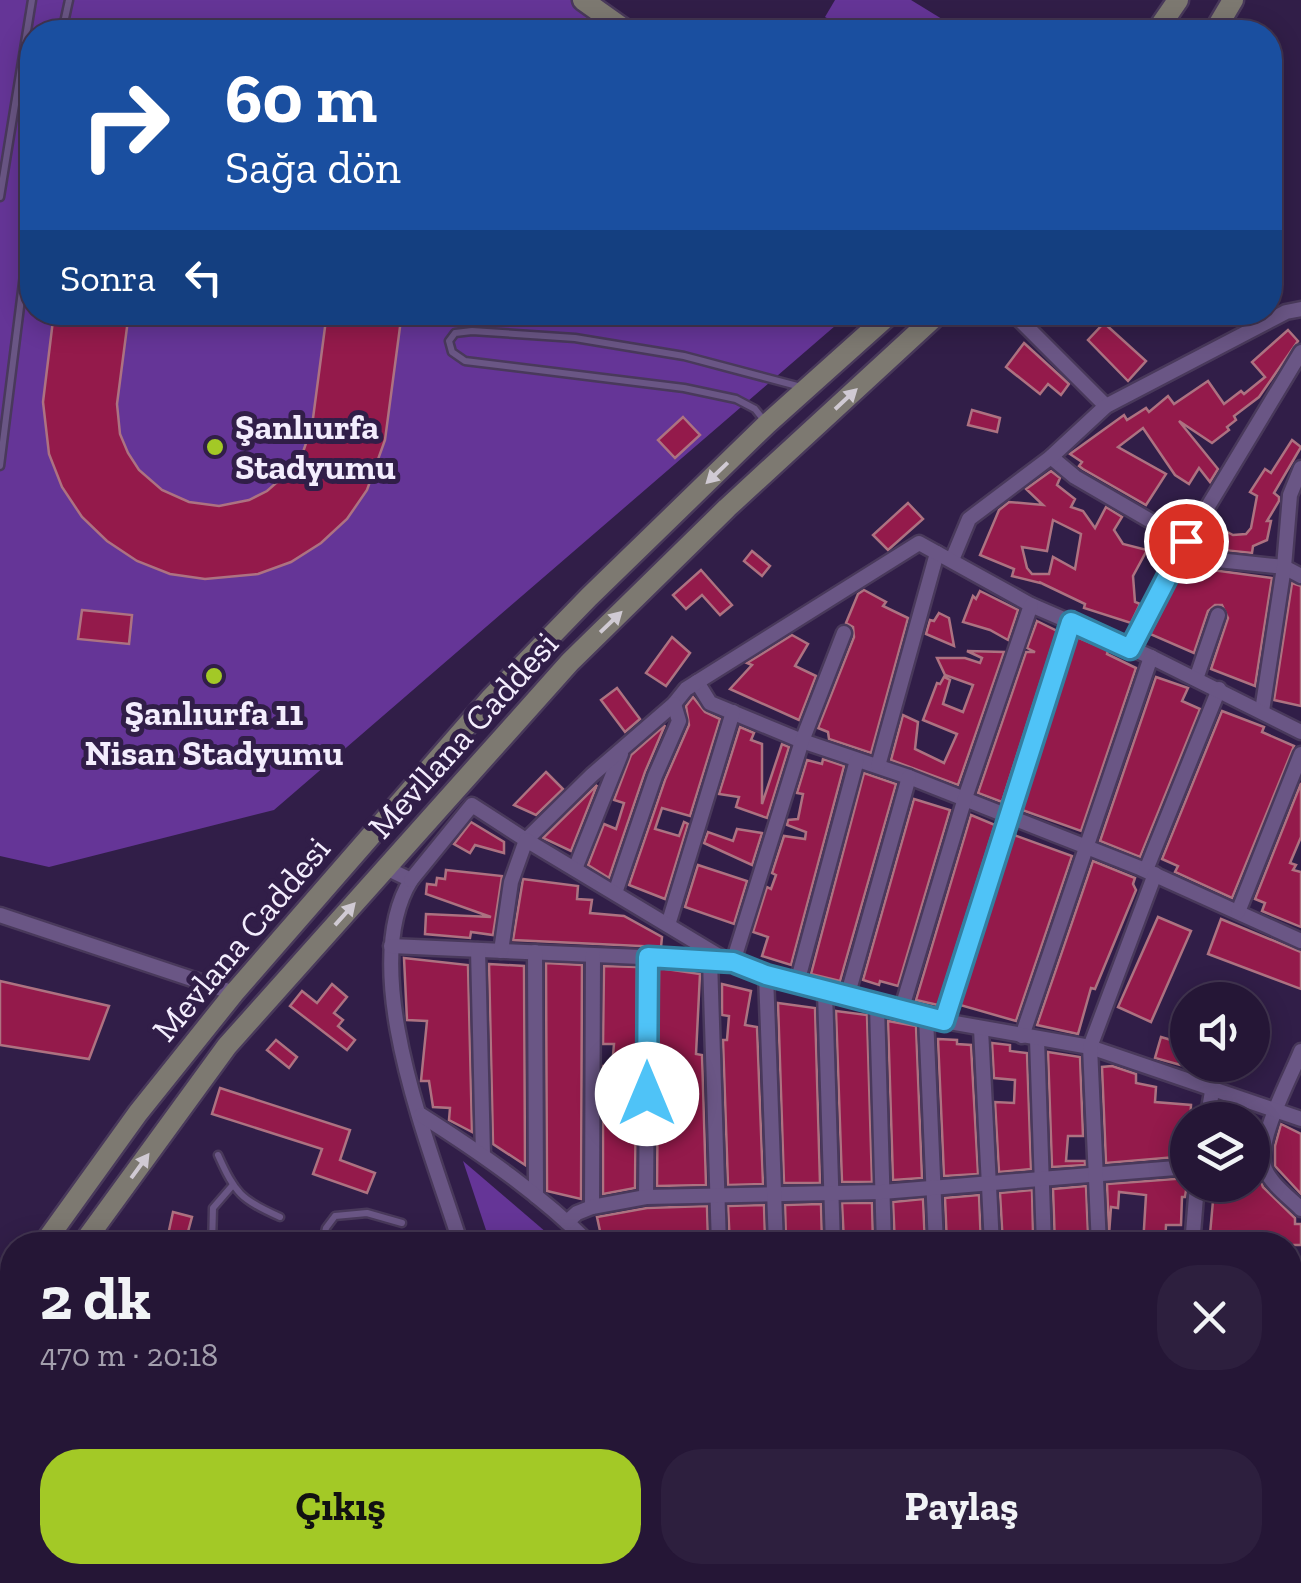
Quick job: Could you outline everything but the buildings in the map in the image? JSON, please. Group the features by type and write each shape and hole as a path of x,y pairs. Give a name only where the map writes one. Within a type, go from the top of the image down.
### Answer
{"main road":[{"path":"584,0 612,20"},
{"name":"Mevlana Caddesi","path":"52,1232 138,1113 234,992 490,699 767,424 877,325"},
{"name":"Mevllana Caddesi","path":"91,1232 227,1046 570,662 727,508 926,325"}],"street":[{"path":"1025,325 1106,406"},
{"path":"952,560 969,519 1051,457 1106,406 1261,325"},
{"path":"1130,649 1186,541 1301,352"},
{"path":"1051,457 1075,478 1218,560 1284,567 1301,576"},
{"path":"1262,712 1284,567 1290,495 1301,468"},
{"path":"501,951 510,882 526,840 686,689 919,543 1031,605 1152,657 1301,732"},
{"path":"878,766 937,552"},
{"path":"901,1011 965,798 1031,605"},
{"path":"1196,679 1218,616"},
{"path":"944,1021 1071,622"},
{"path":"731,962 802,741 844,633"},
{"path":"1043,1232 1029,1038 1086,847 1152,657"},
{"path":"697,682 710,703 1150,872 1301,941"},
{"path":"1098,1232 1090,1047 1150,872 1219,690"},
{"path":"615,893 678,720 674,704"},
{"path":"668,925 733,712"},
{"path":"575,869 622,750"},
{"path":"1238,912 1301,754"},
{"path":"766,975 796,983 857,760"},
{"path":"847,997 909,777"},
{"path":"457,1232 392,1008 392,946 405,890 472,805 731,962 877,1006 1090,1047 1301,1118"},
{"path":"386,868 411,880"},
{"path":"0,915 234,992"},
{"path":"392,946 731,962"},
{"path":"478,950 483,1154"},
{"path":"535,952 536,1196"},
{"path":"592,1207 593,954"},
{"path":"646,1197 648,957"},
{"path":"710,960 718,1232"},
{"path":"766,975 775,1232"},
{"path":"825,992 833,1232"},
{"path":"877,1006 884,1232"},
{"path":"926,1017 936,1232"},
{"path":"981,1029 991,1232"},
{"path":"1301,1051 1262,1145 1263,1165 1271,1180 1301,1210"},
{"path":"1210,1102 1213,1086"},
{"path":"421,1115 483,1154 578,1232"},
{"path":"568,1222 576,1213 592,1207 646,1197 882,1192 1170,1169"},
{"path":"1193,1232 1196,1202"}],"lane":[{"path":"0,197 20,74"},
{"path":"0,466 20,295"},
{"path":"767,424 755,409 736,398 684,388 465,362 452,352 449,341 455,333 472,331 575,338 684,356 807,388"},
{"path":"218,1155 244,1202 280,1217"},
{"path":"212,1232 213,1208 232,1186"},
{"path":"325,1232 335,1216 367,1213 402,1223"}],"shaded area":[{"name":"Şanlıurfa 11 Nisan Stadyumu","path":"0,0 576,0 604,20 20,20 20,325 836,325 274,810 49,867 0,856"},
{"path":"835,0 911,0 942,19 830,20 825,17"},
{"path":"463,1161 546,1232 487,1232"}],"place":[{"name":"Şanlıurfa Stadyumu","path":"215,447"},
{"name":"Şanlıurfa 11 Nisan Stadyumu","path":"214,676"}],"route":[{"path":"647,1094 648,957 733,962 766,975 944,1021 1071,622 1130,649 1186,541"}]}
